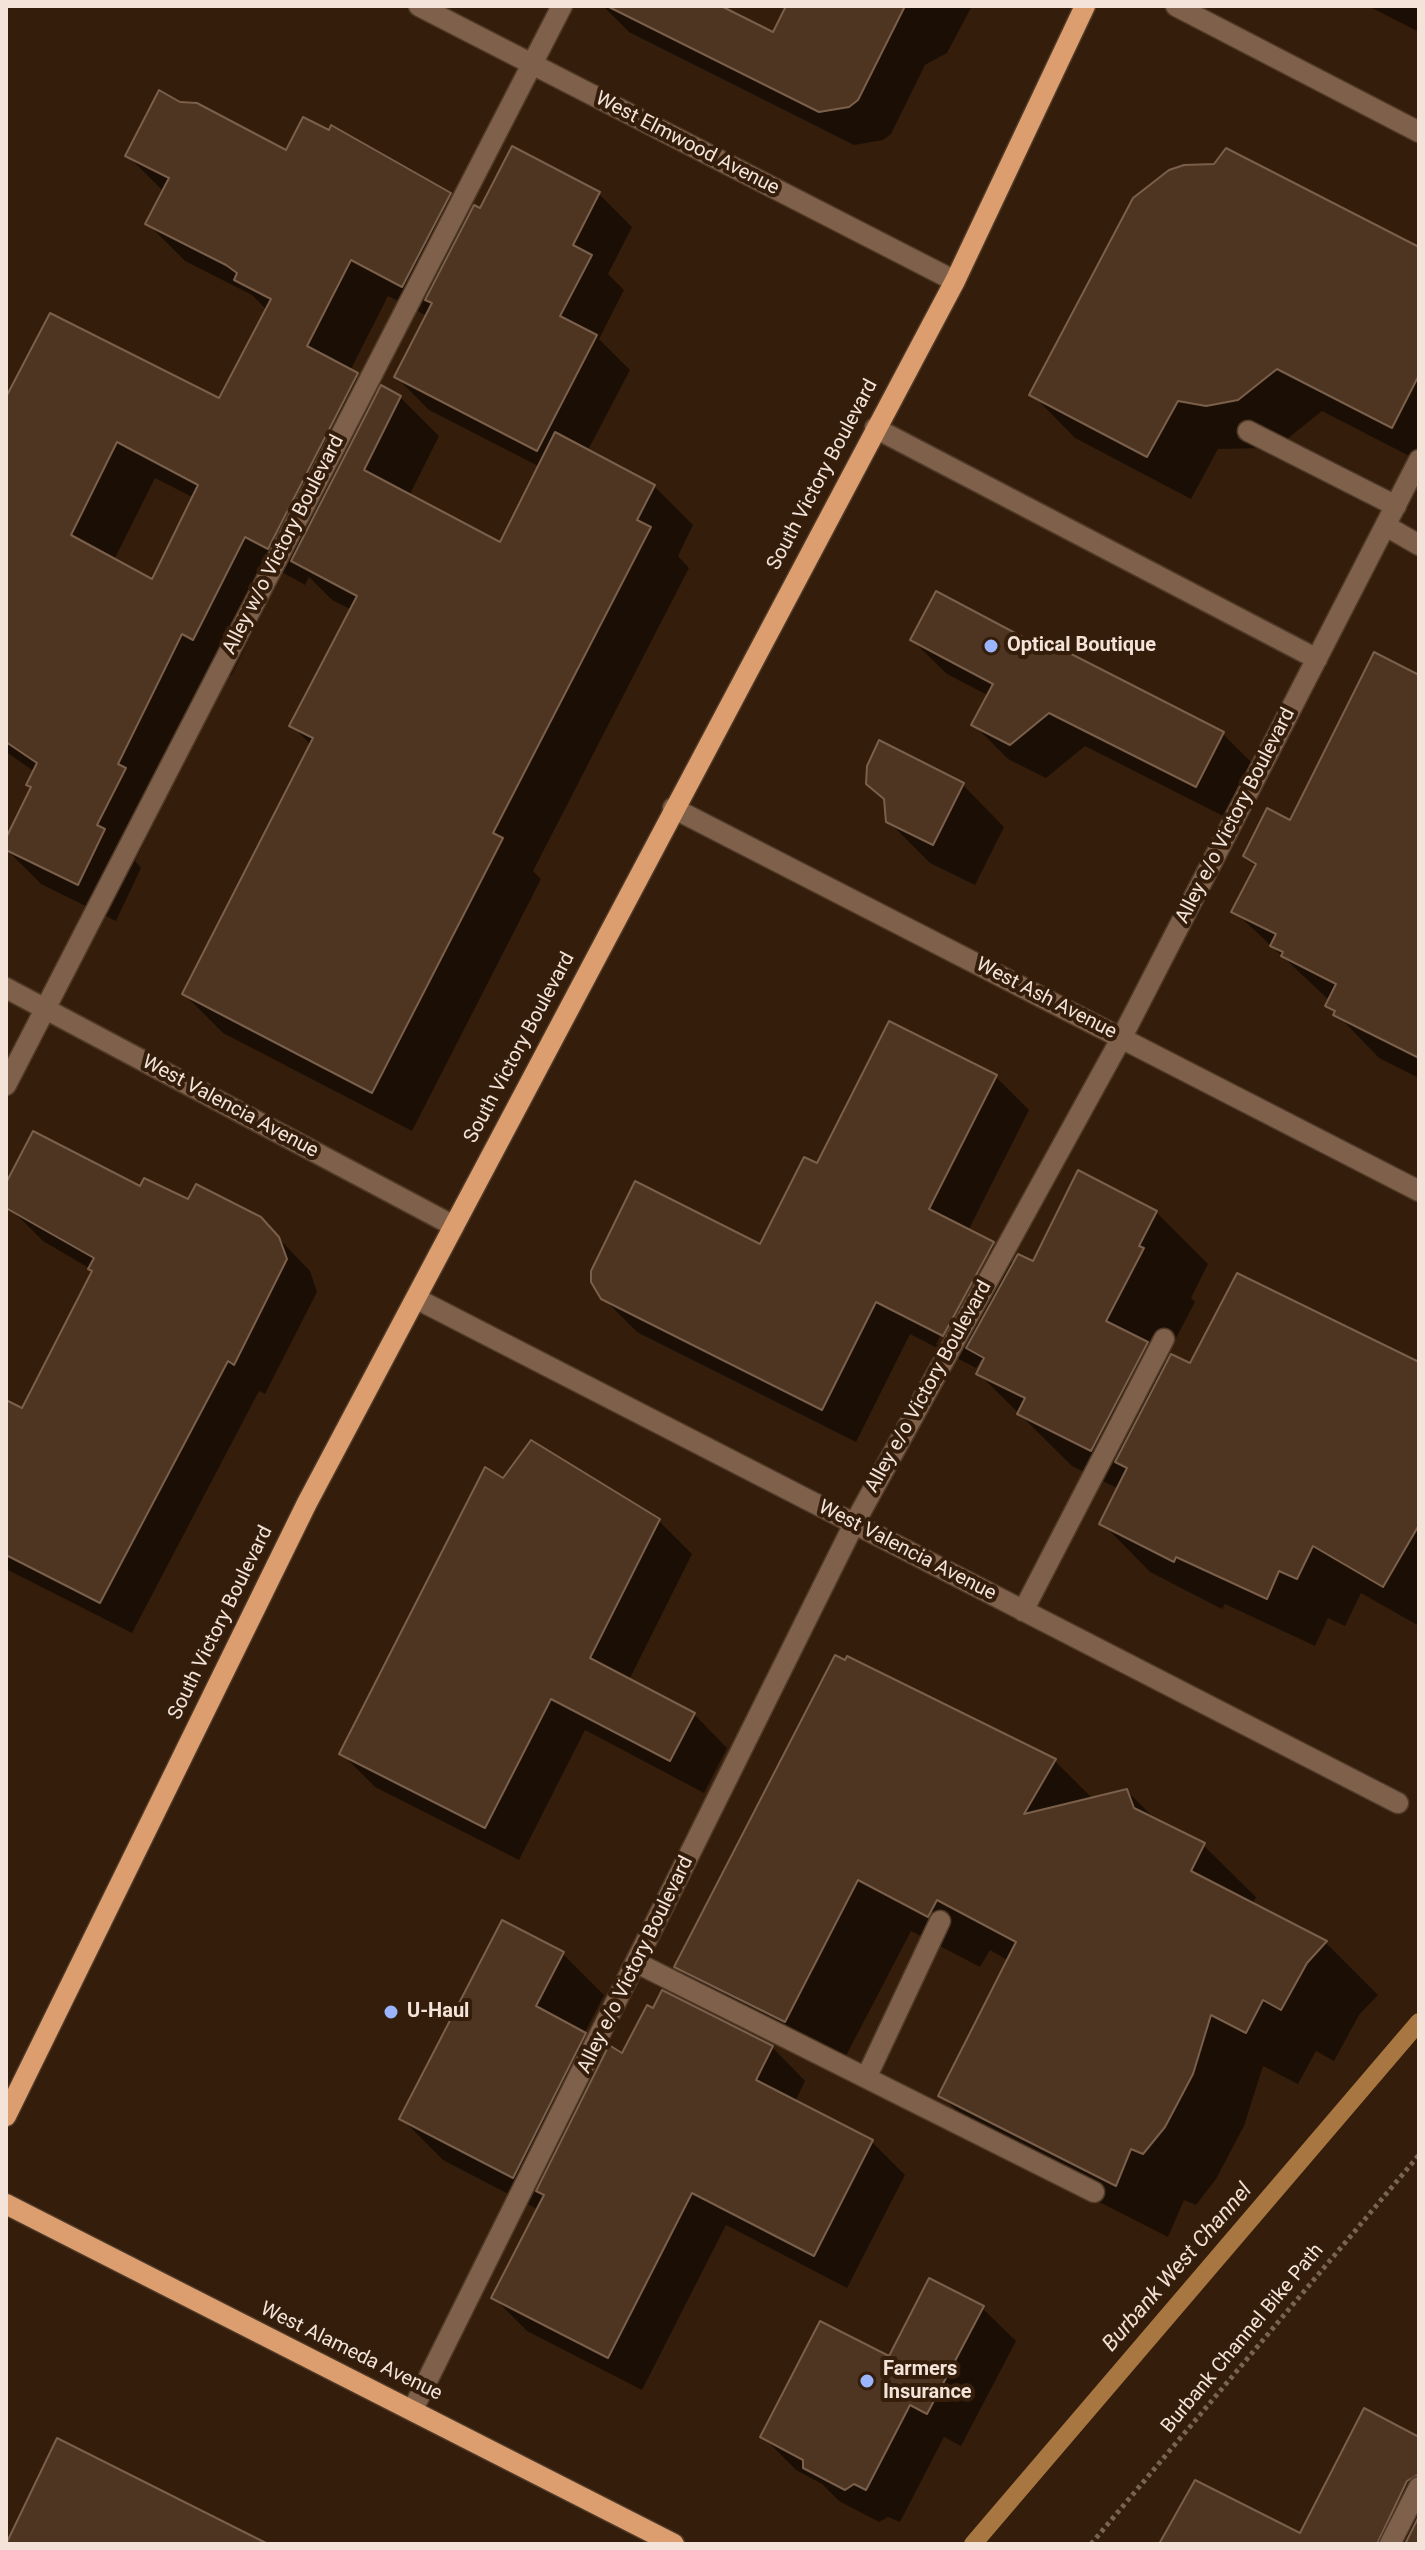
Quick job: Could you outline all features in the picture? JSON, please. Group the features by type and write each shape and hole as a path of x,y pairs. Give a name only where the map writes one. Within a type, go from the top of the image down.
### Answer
{"main road":[{"name":"South Victory Boulevard","path":"6,2116 307,1503 955,281 1085,6"},
{"name":"West Alameda Avenue","path":"6,2204 674,2544"}],"street":[{"name":"West Elmwood Avenue","path":"419,6 955,281"},
{"name":"Alley w/o Victory Boulevard","path":"6,1085 562,6"},
{"path":"1176,6 1419,132"},
{"path":"875,428 1317,659"},
{"path":"1248,431 1396,506"},
{"name":"Alley e/o Victory Boulevard","path":"413,2409 854,1524 1122,1037 1419,460"},
{"path":"1386,526 1419,545"},
{"name":"West Ash Avenue","path":"673,808 1419,1191"},
{"name":"West Valencia Avenue","path":"6,988 454,1226"},
{"name":"West Valencia Avenue","path":"417,1299 1398,1803"},
{"path":"1023,1611 1164,1339"},
{"path":"867,2076 940,1921"},
{"path":"637,1963 1094,2192"},
{"path":"1390,2544 1419,2487"}],"path":[{"name":"Burbank Channel Bike Path","path":"1091,2544 1419,2155"}],"building":[{"path":"607,6 721,6 773,32 786,6 905,6 858,100 849,107 819,112"},
{"path":"159,90 180,102 197,103 286,150 303,117 329,130 331,125 451,193 402,287 351,260 307,346 358,373 268,549 245,537 193,640 182,634 118,764 126,768 97,825 105,829 78,885 6,850 6,838 31,787 26,785 37,763 6,742 6,397 50,313 219,398 271,299 234,280 237,273 226,265 145,224 169,178 125,156","holes":["117,442 198,485 152,579 71,535"]},
{"path":"512,146 600,192 573,245 592,255 560,316 597,335 537,451 394,377 432,303 425,300 474,205 480,208"},
{"path":"1226,148 1419,247 1419,375 1392,428 1277,369 1238,400 1206,406 1178,401 1147,457 1029,395 1133,198 1169,170 1184,165 1214,164"},
{"path":"381,385 401,396 364,470 500,542 555,432 655,485 637,520 651,527 493,833 503,838 372,1093 182,994 313,738 289,726 357,596 291,561"},
{"path":"936,591 1034,643 1038,637 1224,732 1196,787 1049,713 1010,745 971,725 993,684 910,640"},
{"path":"1374,652 1419,675 1419,1058 1333,1015 1335,1011 1325,1006 1336,984 1281,956 1283,952 1270,946 1276,934 1231,912 1256,864 1243,856 1267,808 1290,820"},
{"path":"879,740 964,783 933,845 886,822 884,799 866,784 867,766"},
{"path":"889,1021 997,1075 929,1209 994,1242 943,1336 876,1302 822,1410 601,1299 591,1282 591,1271 635,1181 760,1244 804,1157 817,1163"},
{"path":"33,1131 140,1186 144,1178 188,1199 196,1184 261,1217 279,1237 287,1259 234,1365 228,1361 100,1603 6,1555 6,1400 22,1408 92,1271 88,1269 94,1258 6,1208 6,1183"},
{"path":"1078,1170 1157,1211 1139,1246 1144,1248 1106,1321 1148,1342 1091,1451 1017,1414 1025,1398 976,1374 984,1358 966,1348 1018,1254 1033,1261"},
{"path":"1237,1273 1419,1362 1419,1525 1383,1587 1313,1546 1297,1579 1279,1571 1267,1599 1176,1557 1174,1562 1099,1524 1127,1468 1115,1462 1171,1354 1190,1363"},
{"path":"531,1440 660,1519 590,1658 695,1713 670,1761 551,1699 485,1828 339,1754 485,1467 503,1478"},
{"path":"835,1655 845,1660 847,1656 1056,1759 1024,1814 1127,1789 1134,1808 1205,1843 1191,1871 1327,1941 1307,1963 1281,2010 1263,2000 1246,2033 1211,2015 1193,2074 1165,2127 1143,2154 1131,2149 1116,2186 938,2096 1016,1942 937,1900 928,1917 858,1880 785,2022 674,1967"},
{"path":"502,1920 564,1952 536,2006 586,2033 513,2178 399,2119"},
{"path":"662,1990 773,2046 756,2080 873,2140 814,2256 692,2193 608,2358 491,2298 544,2195 536,2191 609,2045 622,2053 647,2005 653,2008"},
{"name":"Farmers Insurance","path":"929,2278 984,2306 927,2414 910,2405 866,2490 854,2484 845,2490 803,2468 803,2460 760,2437 820,2321 889,2356"},
{"path":"1364,2408 1419,2437 1419,2474 1407,2481 1377,2544 1159,2544 1195,2480 1300,2533"},
{"path":"57,2438 268,2544 6,2544"},
{"path":"1419,2516 1419,2544 1405,2544"}],"waterway":[{"name":"Burbank West Channel","path":"973,2544 1419,2022"}],"place":[{"name":"Optical Boutique","path":"991,646"},
{"name":"U-Haul","path":"391,2012"},
{"name":"Farmers Insurance","path":"867,2381"}]}
